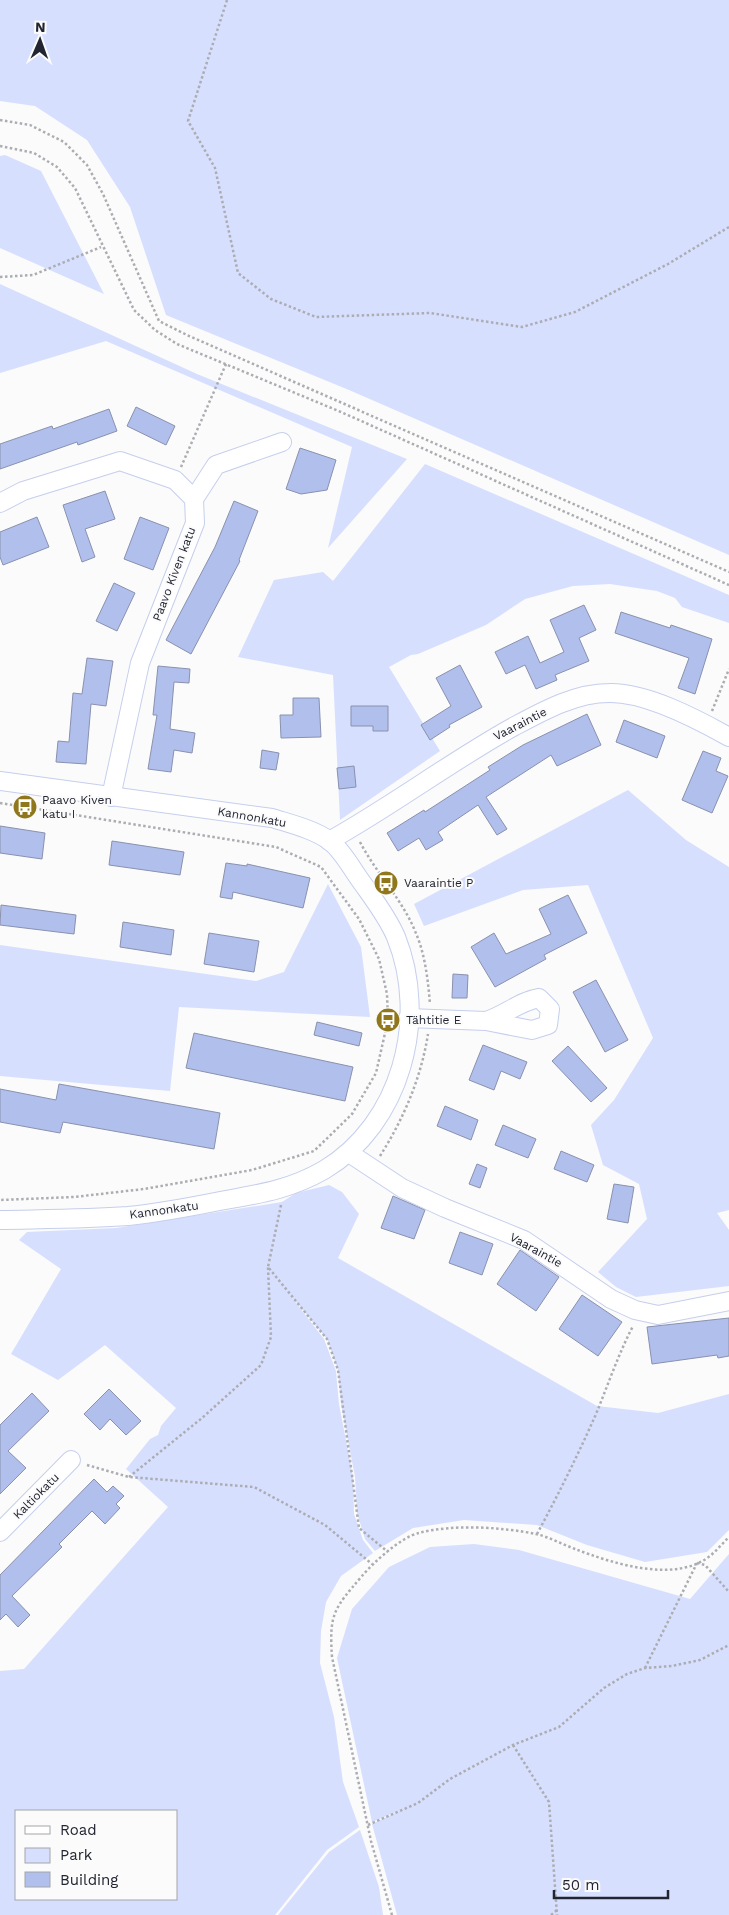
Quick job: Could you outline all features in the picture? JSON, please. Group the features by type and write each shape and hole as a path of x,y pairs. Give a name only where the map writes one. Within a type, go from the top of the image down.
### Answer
{"street":[{"path":"0,503 23,491 120,461 175,480 194,499 216,464 282,442"},
{"name":"Paavo Kiven katu","path":"111,797 140,663 195,523 194,499"},
{"name":"Vaaraintie","path":"329,841 488,741 534,716 579,696 610,693 648,700 707,724 729,737"},
{"name":"Kannonkatu","path":"0,780 272,818 302,828 329,841 379,906 396,936 405,967 408,1018 405,1053 399,1076 385,1108 366,1135 349,1153 323,1170 284,1190 130,1216 0,1220"},
{"path":"408,1018 486,1021"},
{"name":"Vaaraintie","path":"349,1153 402,1188 444,1208 524,1240 611,1299 640,1311 658,1315 729,1301"},
{"name":"Kaltiokatu","path":"0,1532 71,1460"}],"path":[{"path":"227,0 188,121 215,168 238,273 271,299 316,317 430,313 522,327 575,312 668,264 729,227"},
{"path":"0,120 30,125 64,142 88,165 103,194 159,321 189,336 729,572"},
{"path":"0,146 34,153 57,167 75,188 101,247 134,310 155,330 177,344 341,412 729,585"},
{"path":"0,277 33,275 101,247"},
{"path":"175,480 226,364"},
{"path":"707,724 729,669"},
{"path":"0,803 276,847 321,867 359,919 379,959 387,994 388,1020 376,1073 352,1114 314,1151 252,1170 144,1189 74,1197 0,1200"},
{"path":"129,1477 202,1418 261,1365 271,1337 268,1267 282,1202"},
{"path":"268,1267 326,1339 338,1370 359,1528 388,1552"},
{"path":"537,1534 572,1466 596,1412 616,1359 640,1311"},
{"path":"71,1460 129,1477 254,1487 325,1524 372,1564"},
{"path":"392,1915 368,1825 332,1657 330,1632 336,1606 372,1564 417,1533 458,1527 537,1534 610,1562 640,1568 674,1569 698,1562 710,1556 729,1537"},
{"path":"698,1562 705,1565 729,1592"},
{"path":"645,1668 698,1562"},
{"path":"368,1825 418,1803 450,1779 513,1745 558,1727 604,1688 627,1674 645,1668 672,1666 700,1660 729,1644"},
{"path":"513,1745 549,1802 557,1915"},
{"path":"551,1915 557,1910"}],"green space":[{"path":"0,0 729,0 729,555 349,390 166,315 130,207 87,140 35,106 0,101"},
{"path":"5,155 41,171 104,294 0,248 0,156"},
{"path":"0,284 197,374 407,459 328,548 352,447 106,341 0,373"},
{"path":"425,464 729,595 729,623 682,607 675,598 657,591 610,584 573,586 525,599 486,625 418,654 411,655 389,667 440,751 340,820 333,675 238,657 274,580 323,572 333,581"},
{"path":"628,790 686,840 729,867 729,1210 717,1213 729,1230 729,1286 636,1297 616,1287 598,1272 647,1219 639,1184 603,1165 591,1125 614,1100 653,1038 588,885 523,890 424,926 414,904"},
{"path":"328,884 361,947 370,1017 179,1007 170,1091 0,1076 0,945 256,981 284,972"},
{"path":"329,1185 342,1192 359,1214 338,1258 597,1406 658,1413 729,1394 729,1530 707,1552 645,1562 587,1545 537,1525 464,1520 413,1528 375,1551 365,1539 357,1513 355,1477 341,1404 338,1370 327,1339 289,1294 324,1339 336,1371 339,1404 353,1477 354,1514 363,1540 373,1553 341,1576 326,1602 321,1631 320,1663 334,1717 343,1782 359,1827 327,1850 275,1915 0,1915 0,1671 24,1669 168,1507 126,1469 150,1439 158,1435 161,1426 176,1408 105,1345 58,1380 11,1354 61,1269 19,1240 27,1232 116,1228 282,1202 296,1193"},
{"path":"474,1544 519,1550 690,1599 729,1554 729,1915 397,1915 372,1824 403,1809 372,1822 337,1658 352,1609 389,1567 430,1547"},
{"path":"360,1830 379,1887 383,1915 278,1915 329,1852"}],"building":[{"path":"136,407 175,426 166,445 127,426"},
{"path":"109,409 117,431 78,445 77,442 0,469 0,444 52,426 53,429"},
{"path":"300,448 336,460 327,490 301,494 286,489"},
{"path":"105,491 115,519 85,529 95,557 82,562 63,505"},
{"path":"234,501 258,511 240,561 191,654 166,640 215,547"},
{"path":"37,517 49,547 3,565 0,557 0,532"},
{"path":"140,517 169,528 153,570 124,559"},
{"path":"114,583 135,593 117,631 96,621"},
{"path":"584,605 596,630 579,638 589,661 555,675 557,680 536,689 525,665 506,674 495,652 528,636 540,663 564,652 550,620"},
{"path":"621,612 670,628 671,625 712,639 695,694 678,688 689,658 615,633"},
{"path":"87,658 113,661 106,706 91,704 86,764 56,762 58,741 69,742 73,693 82,694"},
{"path":"460,665 482,707 449,725 450,727 430,740 421,725 451,706 436,678"},
{"path":"158,666 190,669 189,683 174,682 170,729 195,733 192,753 174,750 171,772 148,769 157,715 153,715"},
{"path":"293,698 319,698 321,737 281,738 280,715 293,715"},
{"path":"351,706 388,706 388,731 373,731 373,726 351,726"},
{"path":"587,714 601,745 557,766 551,755 486,797 507,829 497,835 478,805 438,832 443,840 426,850 419,838 398,851 387,833 424,810 425,812 490,770 488,767 523,745"},
{"path":"624,720 665,736 657,758 616,742"},
{"path":"262,750 279,753 276,770 260,768"},
{"path":"703,751 721,758 716,771 728,776 712,813 682,800"},
{"path":"354,766 356,787 339,789 337,768"},
{"path":"0,826 45,833 42,859 0,853"},
{"path":"112,841 184,852 180,875 109,865"},
{"path":"226,863 247,866 247,864 310,878 303,908 233,892 232,899 220,897"},
{"path":"568,895 587,933 544,955 546,959 495,987 471,947 494,933 506,954 551,934 539,909"},
{"path":"1,905 76,915 74,934 0,925"},
{"path":"123,922 174,930 171,955 120,947"},
{"path":"209,933 259,941 254,972 204,964"},
{"path":"453,974 468,975 467,998 452,998"},
{"path":"596,980 628,1040 605,1052 573,992"},
{"path":"317,1022 362,1033 359,1046 314,1035"},
{"path":"194,1033 353,1067 345,1101 186,1068"},
{"path":"483,1045 527,1062 520,1079 501,1071 494,1090 469,1080"},
{"path":"568,1046 607,1088 591,1102 552,1061"},
{"path":"59,1084 220,1113 214,1149 63,1122 60,1133 0,1122 0,1089 56,1100"},
{"path":"445,1106 478,1120 471,1140 437,1126"},
{"path":"503,1125 536,1139 528,1158 495,1145"},
{"path":"561,1151 594,1165 587,1182 554,1169"},
{"path":"477,1164 487,1168 480,1188 469,1184"},
{"path":"614,1184 634,1187 628,1223 607,1219"},
{"path":"393,1196 425,1210 414,1239 381,1228"},
{"path":"460,1232 493,1244 482,1275 449,1263"},
{"path":"520,1250 559,1277 536,1311 497,1284"},
{"path":"582,1295 622,1322 598,1356 559,1329"},
{"path":"729,1318 729,1356 718,1358 717,1355 652,1364 647,1327"},
{"path":"109,1389 141,1421 126,1435 110,1419 100,1430 84,1414"},
{"path":"32,1393 49,1411 8,1451 26,1468 0,1494 0,1425"},
{"path":"94,1479 107,1492 113,1486 124,1496 116,1504 120,1508 105,1524 92,1511 59,1544 62,1547 12,1596 30,1615 18,1627 6,1614 0,1620 0,1575"}],"place":[{"name":"Paavo Kiven katu I","path":"25,807"},
{"name":"Vaaraintie P","path":"386,883"},
{"name":"Tähtitie E","path":"388,1020"}]}
